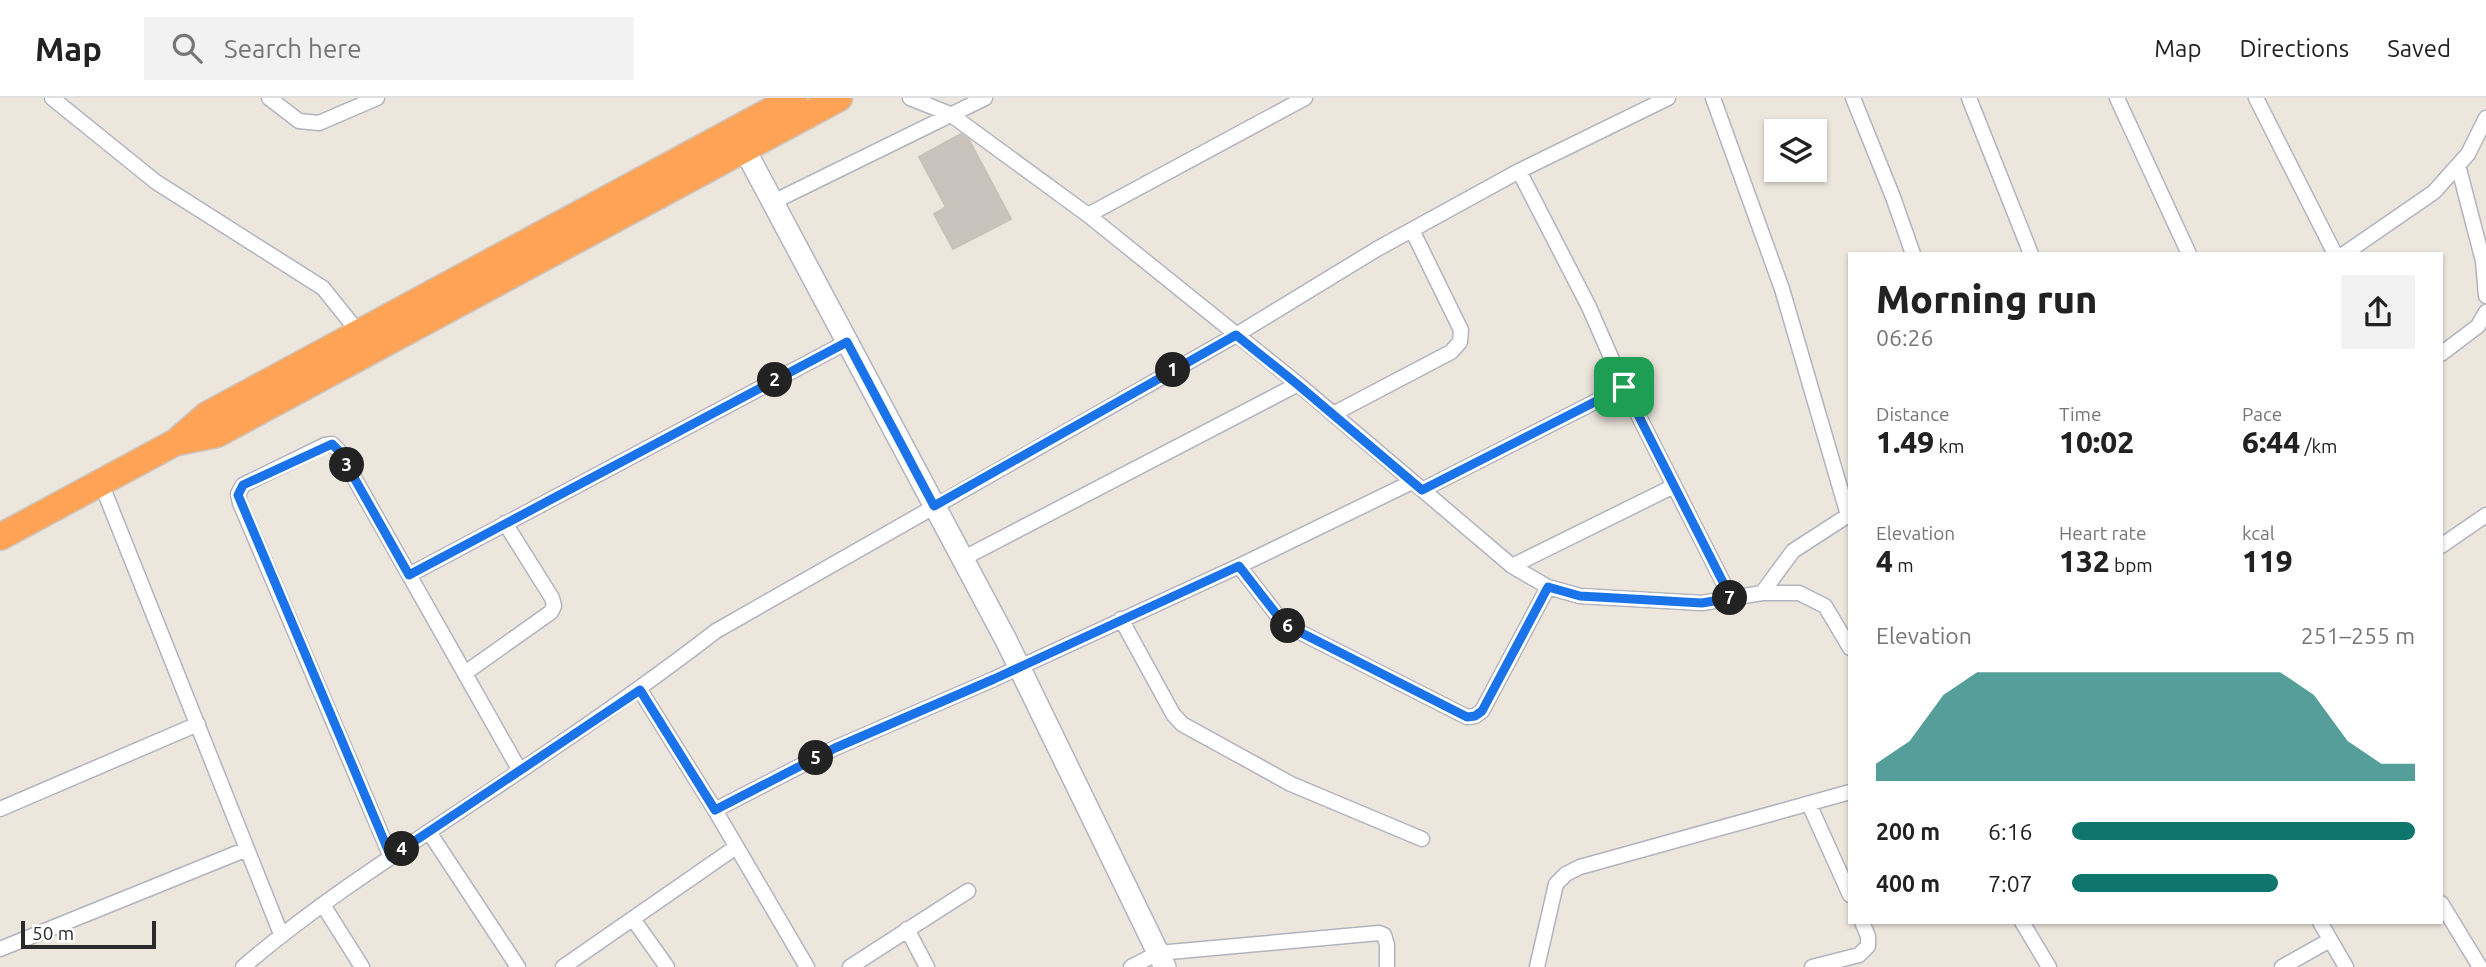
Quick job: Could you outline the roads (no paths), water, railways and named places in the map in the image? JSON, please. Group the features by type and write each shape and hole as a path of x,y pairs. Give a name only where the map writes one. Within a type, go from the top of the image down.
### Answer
{"highway":[{"path":"0,537 176,442 207,415 794,98"},
{"path":"176,442 217,434 839,98"}],"main road":[{"path":"745,150 1019,667 1162,960"}],"street":[{"path":"52,98 156,182 323,288 359,333"},
{"path":"270,98 299,121 319,124 377,98"},
{"path":"910,98 950,114 1088,215 1297,384 1512,566 1548,587 1580,596 1702,603 1762,593 1799,593 1825,606 1848,645"},
{"path":"773,202 985,98"},
{"path":"1088,215 1305,98"},
{"path":"243,967 281,934 640,690 716,631 1236,335 1412,230 1520,171 1668,98"},
{"path":"1713,98 1782,289 1848,511"},
{"path":"1853,98 1912,252"},
{"path":"1969,98 2030,252"},
{"path":"2117,98 2188,252"},
{"path":"2256,98 2334,252"},
{"path":"2347,252 2434,192 2468,154 2486,118"},
{"path":"2458,165 2480,221 2486,296"},
{"path":"1520,171 1589,307 1624,387 1731,598"},
{"path":"1332,414 1451,352 1460,342 1461,330 1412,230"},
{"path":"2443,352 2478,326 2486,313"},
{"path":"409,575 847,342"},
{"path":"962,559 1297,384"},
{"path":"715,810 835,748 1417,486 1624,387"},
{"path":"391,857 238,495 243,485 332,444 339,451 520,771"},
{"path":"101,483 281,934"},
{"path":"1512,566 1674,486"},
{"path":"1762,593 1793,551 1848,515"},
{"path":"2443,545 2486,516"},
{"path":"464,673 551,612 554,606 552,597 505,523"},
{"path":"1239,566 1284,624 1467,717 1482,711 1548,587"},
{"path":"1121,619 1173,714 1182,724 1291,784 1422,839"},
{"path":"640,690 715,810 807,967"},
{"path":"0,809 198,724"},
{"path":"1537,967 1556,884 1566,874 1580,867 1848,793"},
{"path":"1808,804 1848,891"},
{"path":"429,832 518,967"},
{"path":"563,967 736,847"},
{"path":"0,949 247,849"},
{"path":"850,967 968,891"},
{"path":"323,905 362,967"},
{"path":"2443,906 2480,967"},
{"path":"633,919 667,967"},
{"path":"1812,967 1859,955 1868,946 1868,936 1863,924"},
{"path":"2023,924 2049,967"},
{"path":"2321,924 2346,967"},
{"path":"907,929 927,967"},
{"path":"1135,966 1162,960 1379,933 1384,935 1387,946 1387,967"},
{"path":"2282,967 2330,940"}]}
